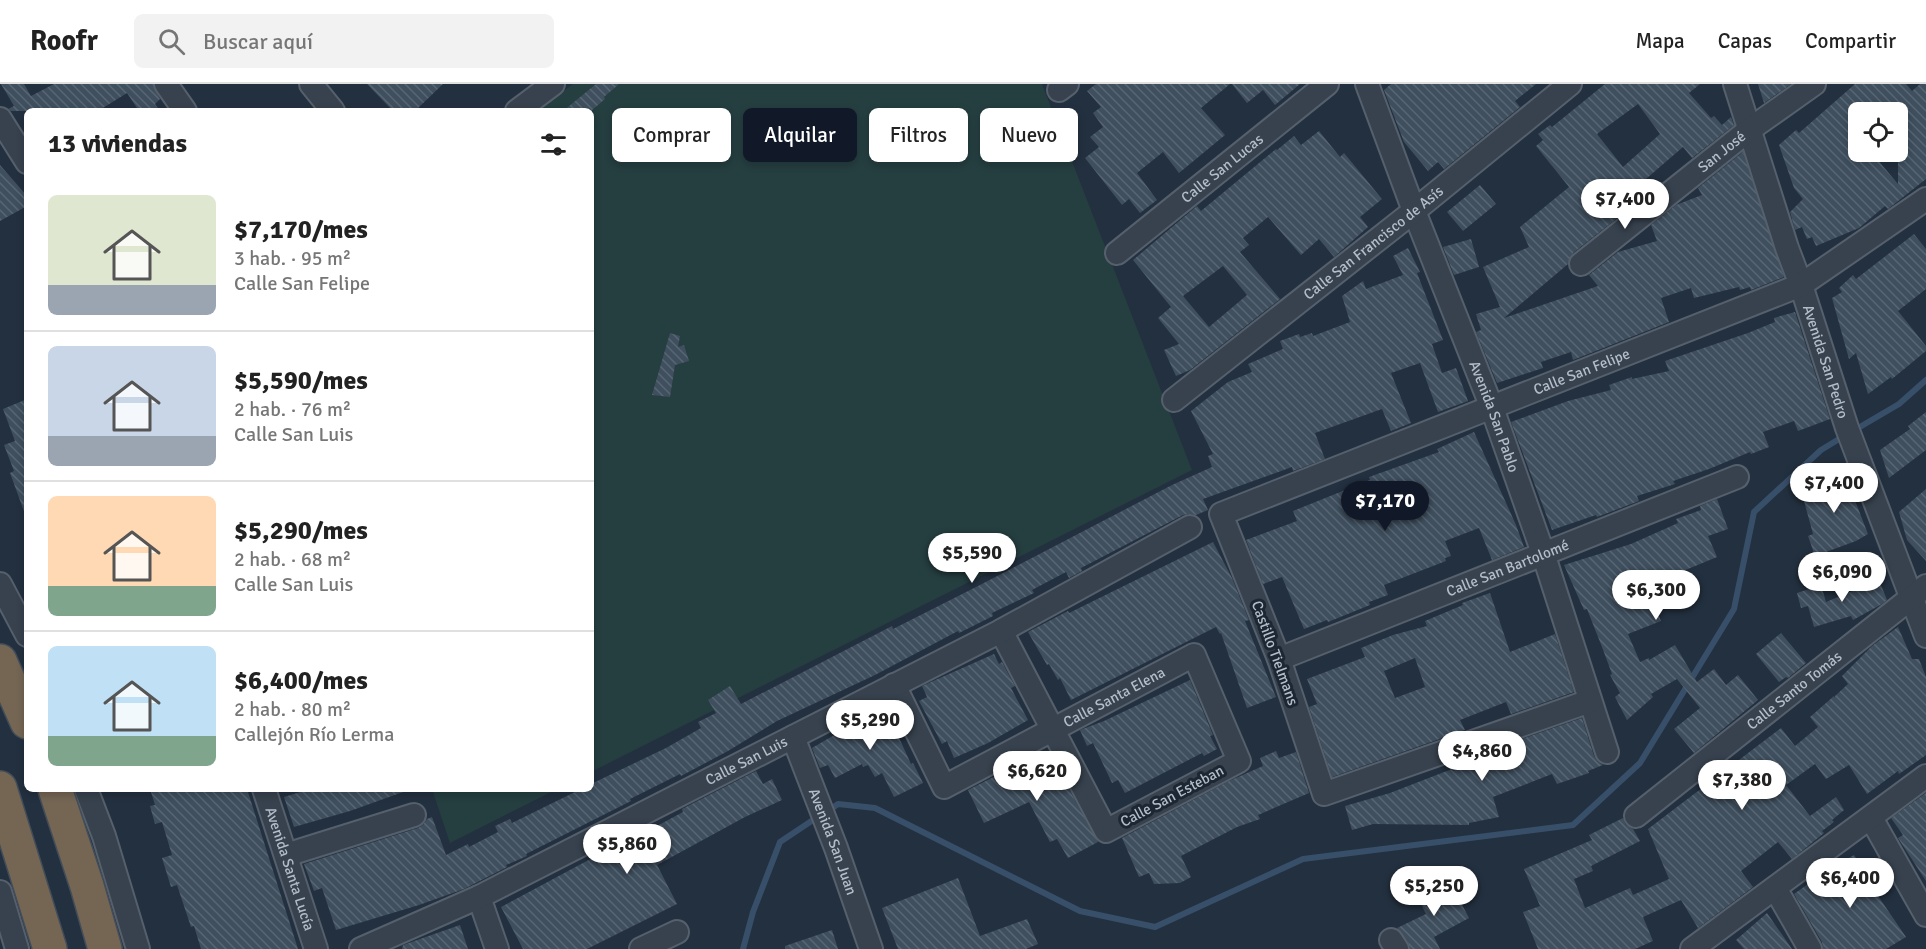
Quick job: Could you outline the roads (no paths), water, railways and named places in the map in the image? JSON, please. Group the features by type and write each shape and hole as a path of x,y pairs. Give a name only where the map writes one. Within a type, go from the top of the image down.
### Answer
{"highway":[{"path":"0,661 24,715"},
{"path":"0,788 50,949"},
{"path":"56,792 105,949"}],"street":[{"path":"166,84 183,108"},
{"path":"311,84 331,108"},
{"path":"521,108 553,84"},
{"name":"Calle San Lucas","path":"1117,254 1327,84"},
{"name":"Avenida San Pablo","path":"1367,84 1414,211 1492,408 1543,553 1606,752"},
{"name":"Calle San Francisco de Asís","path":"1174,400 1414,211 1570,84"},
{"name":"Avenida San Pedro","path":"1736,84 1787,248 1858,459 1918,592 1926,636"},
{"name":"San José","path":"1581,264 1749,130 1815,84"},
{"path":"0,119 24,157"},
{"path":"0,151 24,165"},
{"name":"Calle San Felipe","path":"1221,514 1801,285 1926,199"},
{"name":"Calle San Bartolomé","path":"1279,659 1737,477"},
{"name":"Castillo Tielmans","path":"1221,514 1279,659 1324,794 1590,700"},
{"name":"Calle San Luis","path":"361,949 479,897 1001,632 1190,527"},
{"path":"0,584 24,629"},
{"name":"Calle Santo Tomás","path":"1636,816 1918,592"},
{"name":"Calle San Esteban","path":"1001,632 1106,831 1239,761 1194,655"},
{"name":"Calle Santa Elena","path":"894,685 944,787 1194,655"},
{"name":"Avenida San Juan","path":"793,737 836,848 871,949"},
{"path":"1692,949 1926,776"},
{"path":"87,792 104,836 138,949"},
{"name":"Avenida Santa Lucía","path":"265,792 316,949"},
{"path":"286,855 414,815"},
{"path":"1871,818 1926,915"},
{"path":"1775,888 1810,949"},
{"path":"0,892 16,949"},
{"path":"479,897 497,949"},
{"path":"641,949 677,932"}],"waterway":[{"path":"1853,431 1899,404 1926,380"},
{"path":"828,811 838,804 875,808 1080,911 1155,927 1303,859 1573,825 1640,763 1734,609 1754,512 1821,450 1844,436"},
{"path":"743,949 753,912 780,842 819,816"}]}
